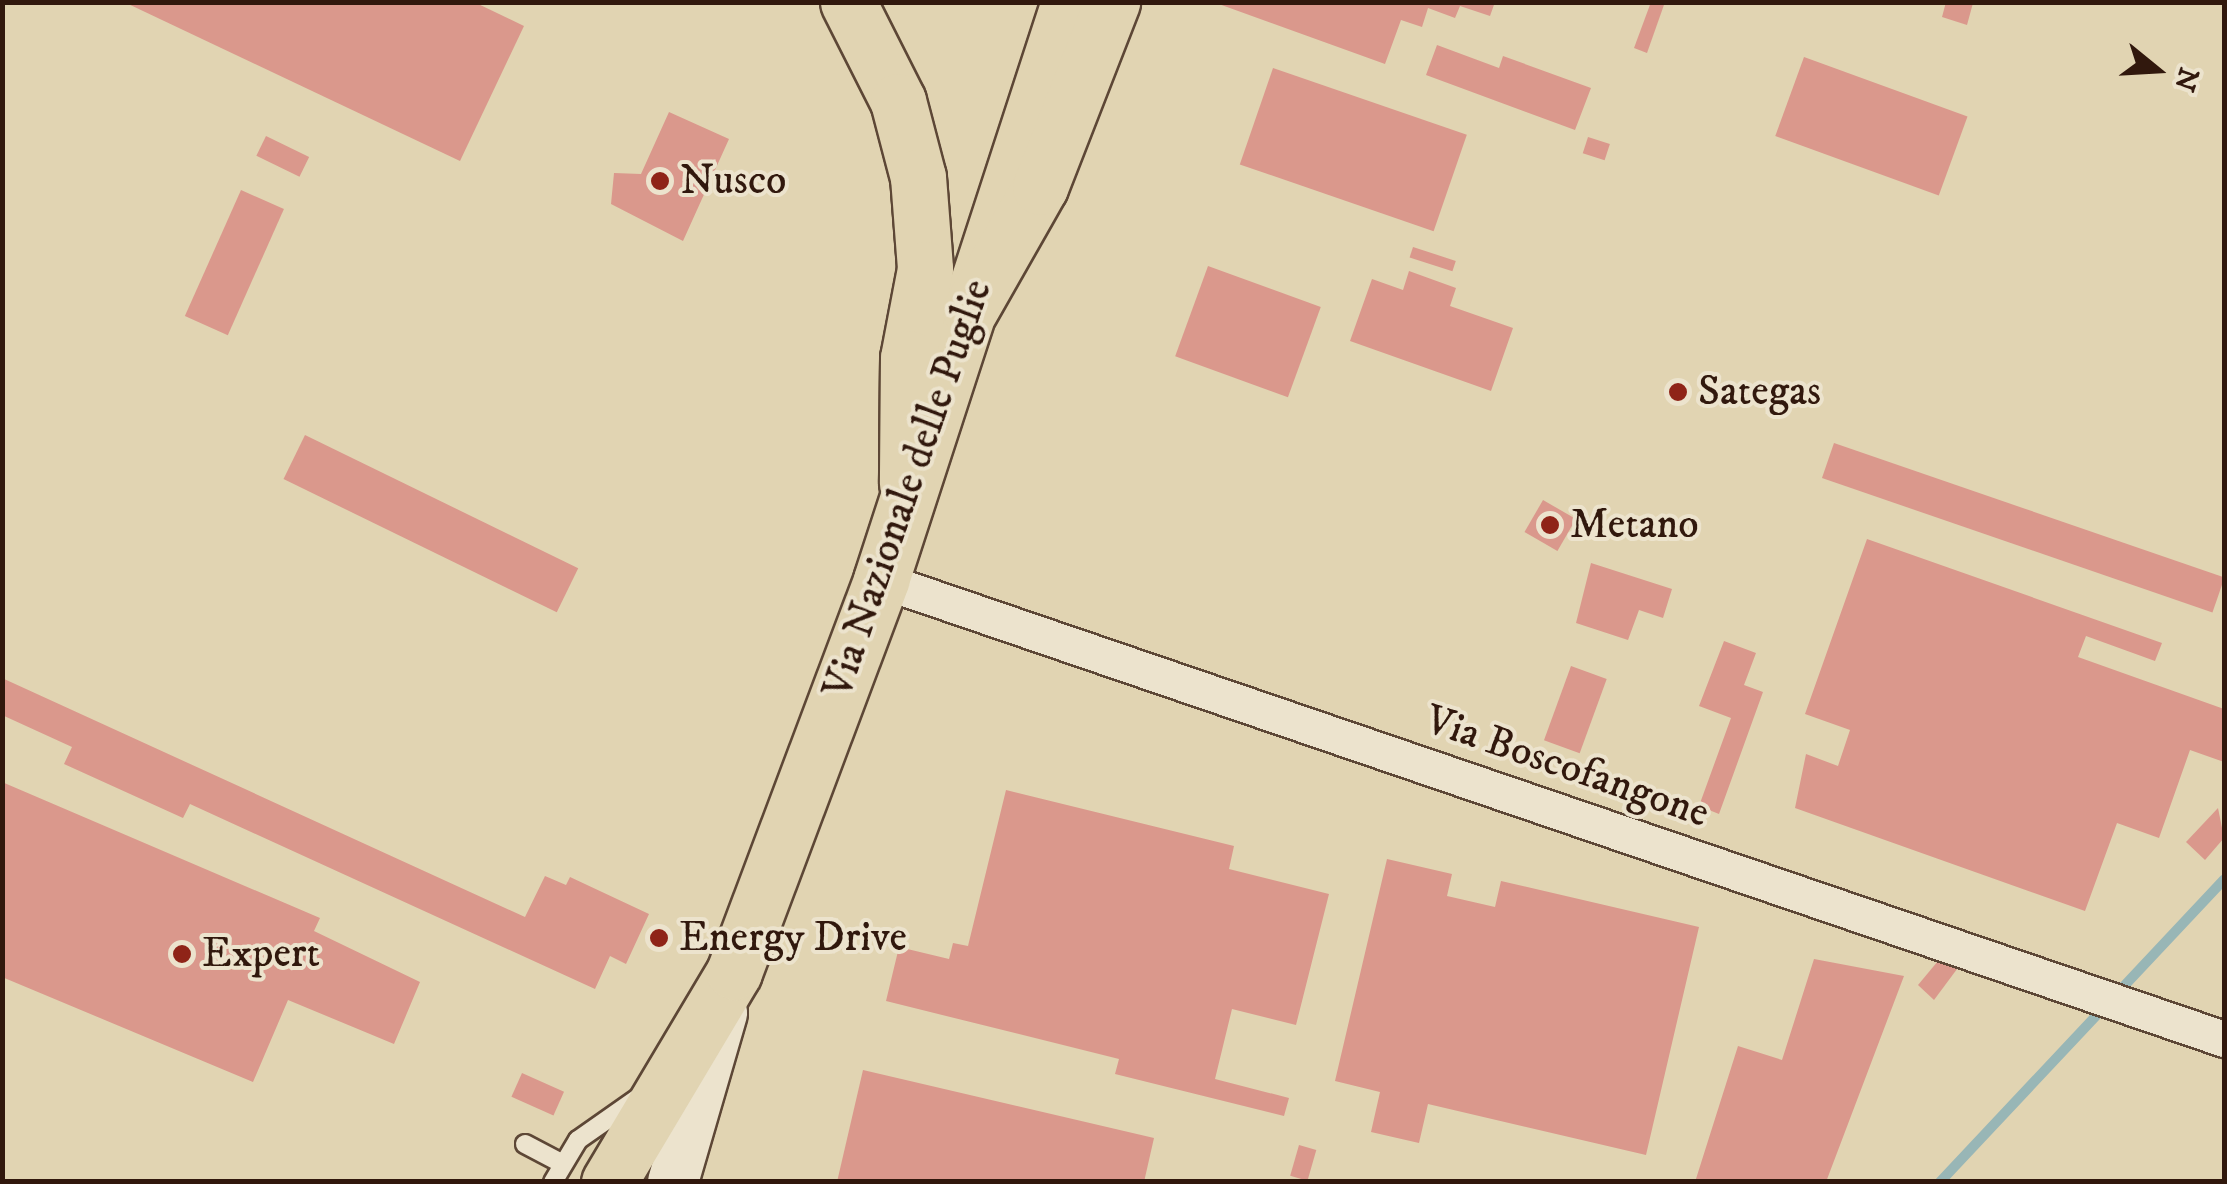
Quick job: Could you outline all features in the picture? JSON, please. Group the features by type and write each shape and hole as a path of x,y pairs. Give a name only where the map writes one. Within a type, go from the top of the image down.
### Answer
{"main road":[{"path":"848,2 898,101 918,177 925,270 908,358 907,483"},
{"name":"Via Nazionale delle Puglie","path":"673,1182 734,972 881,580 907,483 970,310 1068,2"},
{"path":"970,310 1040,187 1112,2"},
{"name":"Via Nazionale delle Puglie","path":"586,1173 672,1076 734,972"}],"street":[{"name":"Via Boscofangone","path":"881,580 2224,1039"}],"lane":[{"path":"525,1144 586,1173"},
{"path":"553,1182 586,1173"}],"building":[{"path":"124,2 474,2 524,26 460,161"},
{"path":"1495,2 1490,16 1460,6 1455,18 1428,8 1422,27 1401,20 1385,64 1216,3"},
{"path":"1651,2 1665,2 1647,53 1634,48"},
{"path":"1946,2 1973,3 1967,25 1942,17"},
{"path":"1437,45 1499,68 1503,56 1591,88 1575,130 1426,75"},
{"path":"1804,57 1968,117 1939,195 1775,136"},
{"path":"1273,68 1467,135 1434,231 1240,164"},
{"name":"Nusco","path":"669,112 729,139 683,241 611,204 614,173 641,174"},
{"path":"266,136 309,157 299,177 256,156"},
{"path":"1588,137 1610,144 1605,160 1583,153"},
{"path":"241,190 284,209 228,335 185,316"},
{"path":"1413,247 1456,261 1452,271 1410,257"},
{"path":"1208,266 1321,307 1288,397 1175,356"},
{"path":"1409,271 1456,288 1450,306 1513,328 1491,391 1350,341 1372,279 1403,290"},
{"path":"305,435 578,568 557,612 284,479"},
{"path":"1834,443 2224,577 2212,612 1822,478"},
{"path":"1543,500 1576,519 1557,551 1524,532"},
{"path":"1867,539 2162,643 2155,661 2086,636 2078,657 2224,709 2224,762 2190,750 2159,838 2117,823 2085,911 1795,808 1806,754 1838,766 1850,730 1805,714"},
{"path":"1591,563 1672,589 1663,618 1639,610 1628,640 1576,623"},
{"path":"1724,641 1756,653 1744,685 1763,692 1719,814 1699,806 1731,718 1699,706"},
{"path":"1571,666 1607,679 1580,753 1544,740"},
{"path":"2,678 525,917 545,876 566,885 570,877 649,914 626,964 610,956 595,989 190,804 183,818 64,764 72,747 2,715"},
{"name":"Expert","path":"2,782 320,918 314,931 420,982 394,1044 288,1000 253,1082 2,977"},
{"path":"1006,790 1234,846 1229,869 1329,894 1296,1025 1232,1009 1215,1079 1289,1098 1284,1116 1115,1074 1119,1059 886,1001 899,947 949,959 953,943 968,946"},
{"path":"2218,808 2224,838 2205,860 2186,842"},
{"path":"1387,859 1452,874 1447,896 1495,907 1501,881 1699,927 1646,1155 1428,1104 1419,1143 1371,1132 1380,1092 1335,1081"},
{"path":"1943,955 1963,961 1934,1000 1918,985"},
{"path":"1814,959 1904,976 1826,1182 1695,1182 1738,1046 1782,1060"},
{"path":"863,1070 1154,1138 1144,1182 837,1182"},
{"path":"522,1073 564,1092 553,1115 511,1097"},
{"path":"1299,1145 1316,1150 1307,1181 1290,1176"}],"waterway":[{"path":"1940,1182 2224,880"}],"place":[{"name":"Nusco","path":"660,181"},
{"name":"Sategas","path":"1678,392"},
{"name":"Metano","path":"1550,525"},
{"name":"Energy Drive","path":"659,938"},
{"name":"Expert","path":"182,954"}]}
